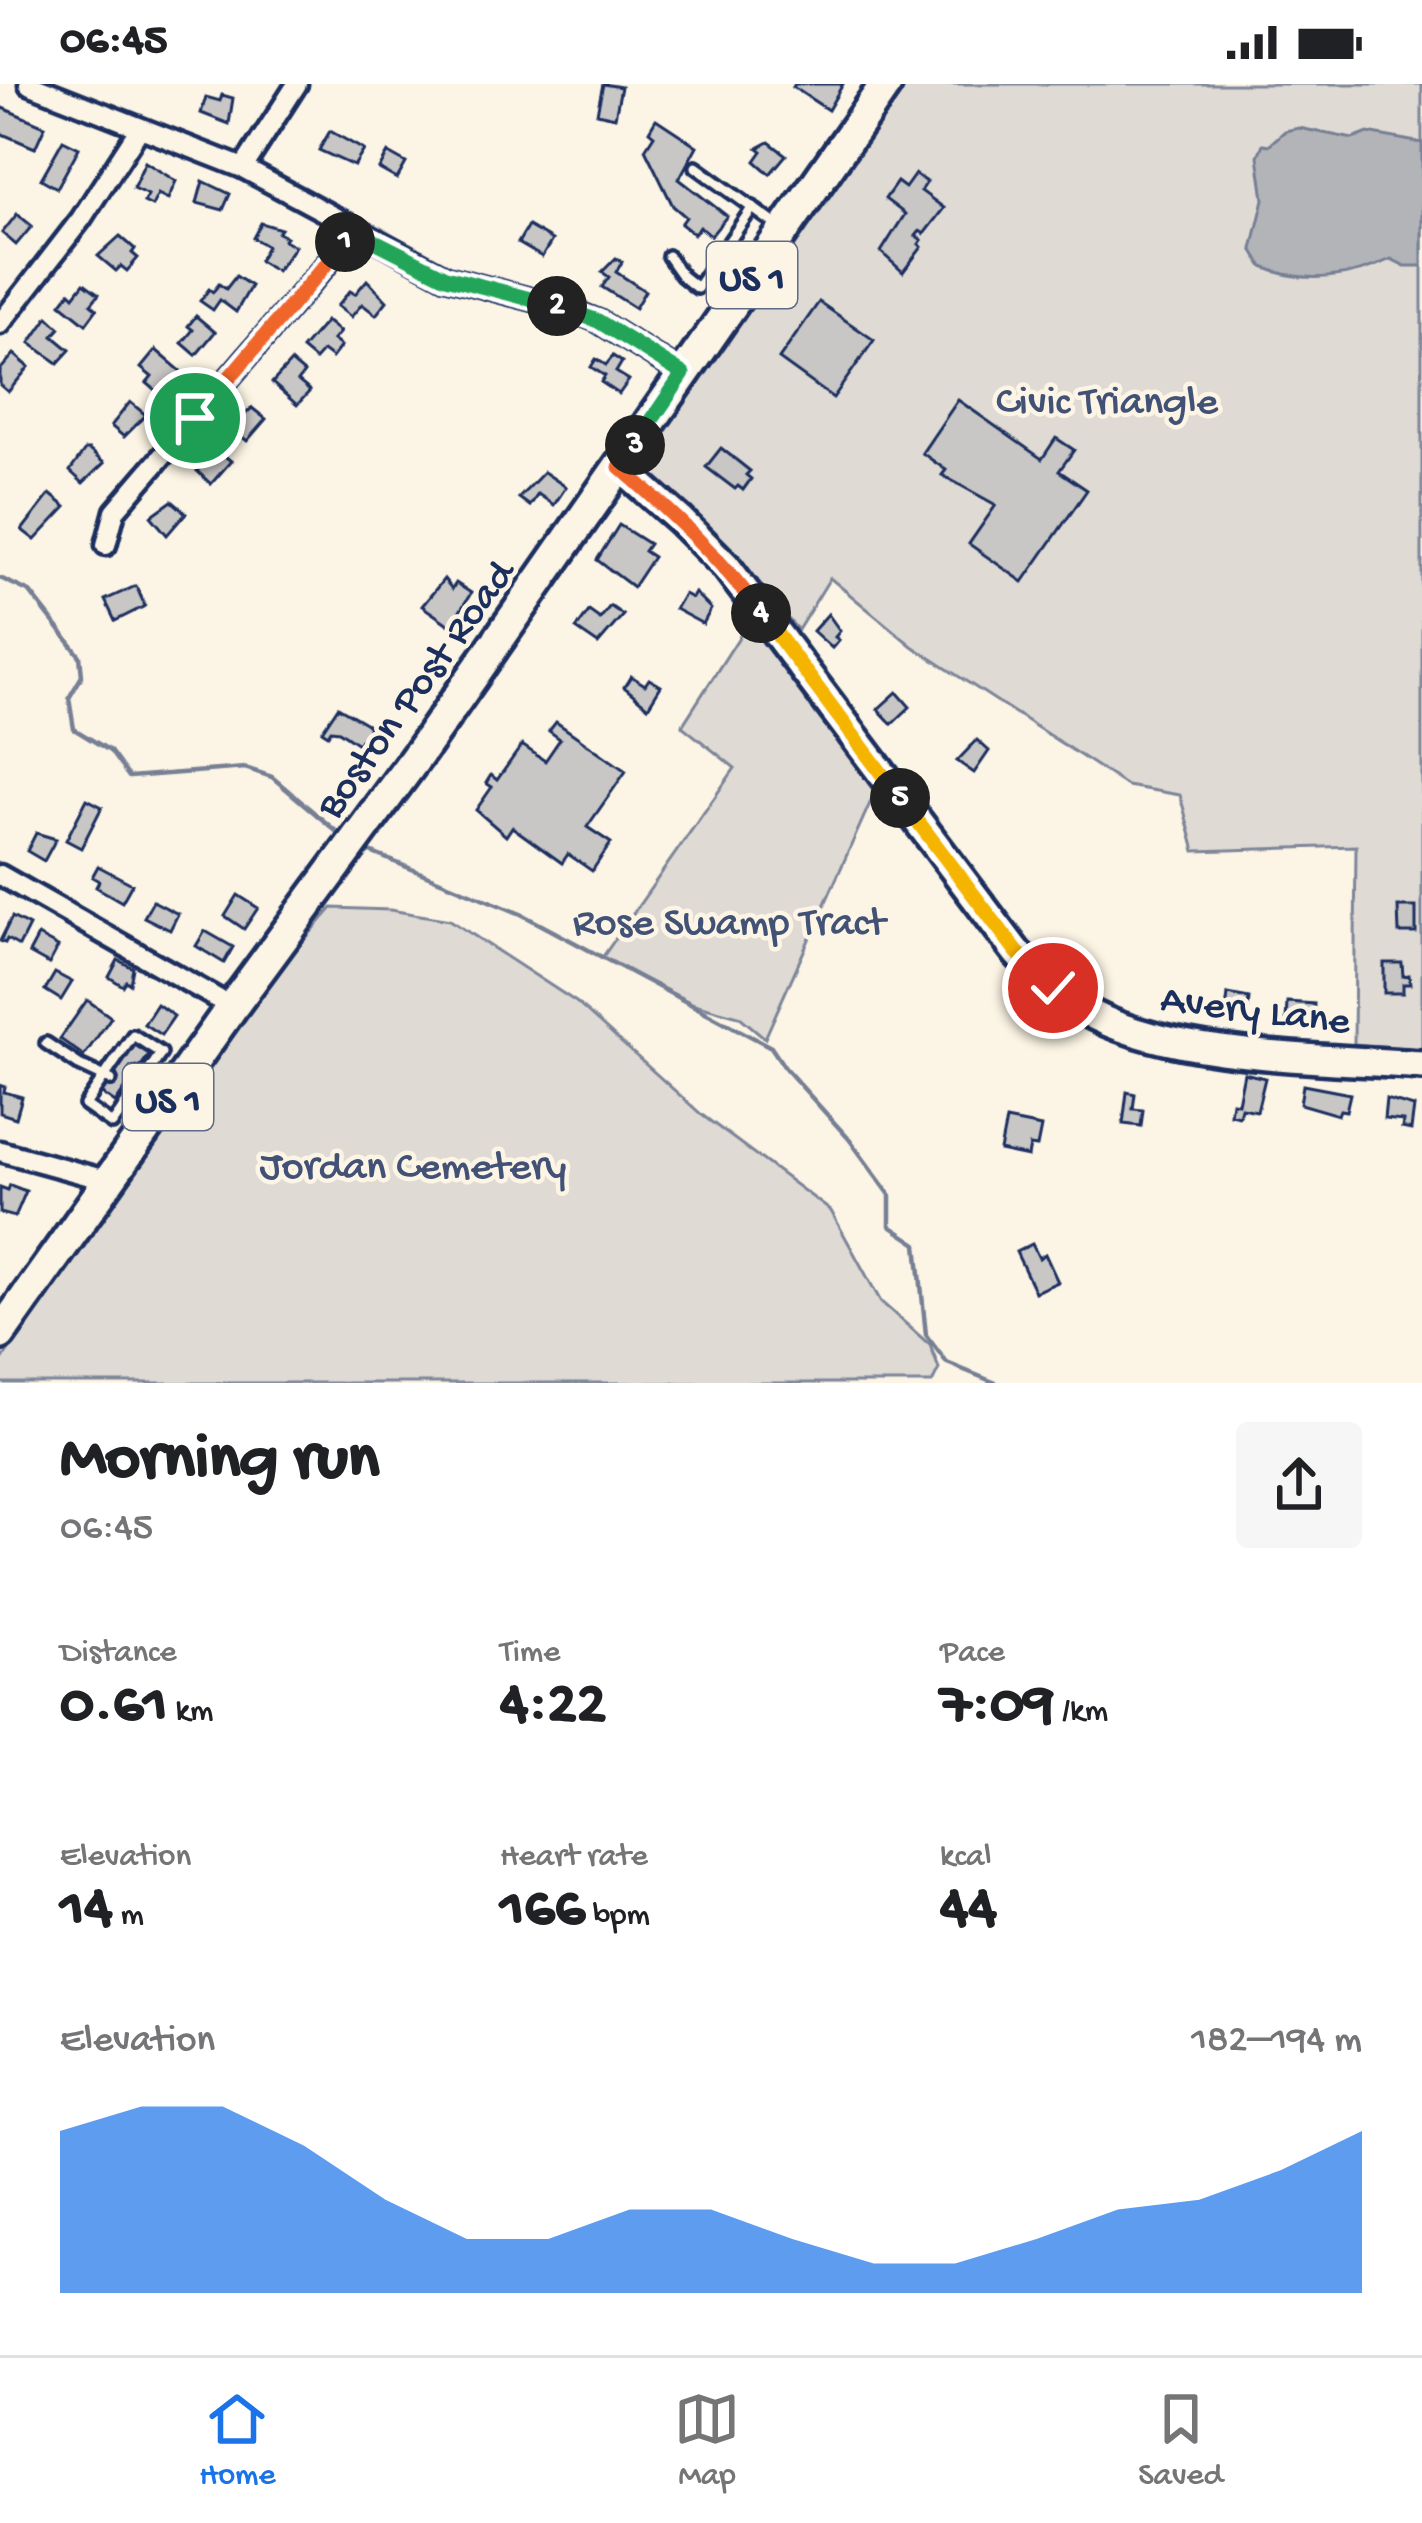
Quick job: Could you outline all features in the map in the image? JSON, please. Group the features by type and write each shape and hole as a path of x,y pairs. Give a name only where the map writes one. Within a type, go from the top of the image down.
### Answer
{"main road":[{"name":"Boston Post Road","path":"0,1334 109,1181 149,1084 232,1007 620,467 886,84"}],"street":[{"path":"29,84 243,169 446,277 598,321 683,374"},
{"path":"243,169 296,84"},
{"path":"0,324 81,219 140,128"},
{"path":"106,545 116,511 355,231"},
{"name":"Avery Lane","path":"620,467 726,566 1017,952 1053,988 1090,1014 1152,1038 1422,1065"},
{"path":"0,875 232,1007"},
{"path":"0,1151 109,1181"}],"lane":[{"path":"696,167 784,230"},
{"path":"668,256 697,288 753,207"},
{"path":"133,1035 161,1054 149,1084 128,1093 112,1124 85,1105 108,1078 133,1035"},
{"path":"46,1042 108,1078"}],"green space":[{"name":"Civic Triangle","path":"895,84 1422,84 1422,1049 1354,1044 1356,846 1195,851 1180,795 1127,786 912,646 830,578 798,630 722,545 620,467"},
{"name":"Rose Swamp Tract","path":"748,623 875,792 765,1038 739,1016 694,1004 602,958 735,768 682,726"},
{"name":"Jordan Cemetery","path":"332,908 390,910 450,920 576,1002 702,1115 831,1211 881,1302 930,1345 939,1369 932,1383 0,1383 0,1363 275,974"}],"shaded area":[{"path":"1299,128 1353,139 1368,133 1422,143 1422,266 1405,266 1391,259 1344,275 1312,277 1263,267 1252,249 1264,199 1258,156 1263,144"}],"building":[{"path":"603,84 621,87 615,117 597,113"},
{"path":"795,84 843,84 828,110"},
{"path":"222,95 233,98 229,124 201,113 206,97 220,101"},
{"path":"0,107 45,126 35,148 0,133"},
{"path":"656,119 697,146 679,179 727,216 711,236 700,227 694,234 681,224 686,217 673,206 645,149 654,135 649,131"},
{"path":"330,131 364,150 354,166 319,150"},
{"path":"63,140 79,148 57,188 41,179"},
{"path":"769,142 786,155 770,174 755,161 762,151 758,148"},
{"path":"388,153 406,163 397,179 379,169"},
{"path":"145,162 176,181 168,199 158,194 152,206 144,202 148,195 133,188"},
{"path":"915,174 927,182 921,191 944,208 924,234 920,231 916,236 922,247 903,272 881,252 905,214 885,199 897,182 905,188"},
{"path":"203,181 230,194 223,210 197,203"},
{"path":"17,214 32,226 16,245 2,233"},
{"path":"261,223 281,229 278,233 295,246 277,271 259,261 267,246 253,238"},
{"path":"528,226 552,240 542,257 518,243"},
{"path":"120,236 138,258 127,271 121,266 116,271 98,256"},
{"path":"616,258 622,262 616,272 645,291 635,308 602,287 609,277 602,272"},
{"path":"236,276 251,286 236,312 220,300 213,310 200,301 219,284 226,289"},
{"path":"367,280 387,301 376,315 362,304 351,317 337,306"},
{"path":"84,283 99,294 91,304 97,309 86,324 61,304"},
{"path":"819,302 874,340 833,398 779,359"},
{"path":"196,316 215,332 196,355 182,343 193,330 188,326"},
{"path":"48,317 60,328 53,336 70,350 58,363 30,343"},
{"path":"326,321 340,332 333,340 341,346 332,358 323,351 315,360 302,349"},
{"path":"156,350 183,373 161,395 147,383 152,377 141,368"},
{"path":"14,354 29,367 8,392 0,385 0,370"},
{"path":"613,356 622,362 616,372 629,380 619,394 601,382 605,376 591,367 596,359 606,365"},
{"path":"291,362 304,373 298,381 310,391 297,405 272,383"},
{"path":"958,400 1042,459 1056,438 1074,450 1059,471 1087,490 1023,582 969,544 996,505 942,475 946,470 922,453"},
{"path":"130,402 146,415 124,437 111,426"},
{"path":"252,408 266,419 247,441 231,428"},
{"path":"721,448 750,471 746,475 751,479 743,490 706,467"},
{"path":"216,449 231,461 211,484 197,471"},
{"path":"85,450 104,463 83,483 70,471"},
{"path":"544,472 566,487 554,505 538,494 530,506 519,498"},
{"path":"50,494 66,507 35,540 22,530"},
{"path":"172,501 186,513 167,535 151,516"},
{"path":"619,525 649,544 644,551 653,557 633,587 597,560"},
{"path":"444,579 452,589 456,583 471,593 451,626 422,606"},
{"path":"136,586 145,606 115,621 105,600"},
{"path":"695,593 711,609 703,624 675,609 684,594 692,598"},
{"path":"610,606 623,615 598,644 576,629 589,611 600,619"},
{"path":"828,614 840,631 832,648 813,631"},
{"path":"631,676 645,685 649,679 661,686 648,707 624,687"},
{"path":"897,692 910,707 892,724 878,709"},
{"path":"338,707 367,724 369,729 358,744 339,731 331,730 328,735 322,731"},
{"path":"556,722 626,771 587,827 611,843 592,871 568,854 562,863 512,827 506,836 476,810 492,787 486,783 491,775 497,780 522,745 545,761 560,739 549,731"},
{"path":"977,740 989,751 974,773 957,761"},
{"path":"87,799 102,807 81,848 66,840"},
{"path":"36,833 56,839 44,861 27,851"},
{"path":"98,866 132,884 122,902 96,887 99,881 92,877"},
{"path":"238,895 258,908 244,929 225,916"},
{"path":"153,901 178,914 170,930 144,917"},
{"path":"1398,907 1416,907 1416,933 1399,933"},
{"path":"12,917 29,926 19,946 7,939 0,941"},
{"path":"205,931 233,947 224,963 196,946"},
{"path":"38,936 58,947 49,964 29,953"},
{"path":"118,960 133,968 130,984 126,981 123,986 109,977"},
{"path":"1384,963 1402,963 1403,976 1409,975 1410,984 1403,984 1403,993 1384,993"},
{"path":"55,973 72,982 61,1000 45,990"},
{"path":"1228,994 1249,998 1248,1010 1237,1011 1236,1020 1225,1019"},
{"path":"87,1000 111,1017 84,1056 60,1039"},
{"path":"1287,1002 1314,1004 1313,1022 1286,1022"},
{"path":"157,1004 174,1016 161,1035 144,1024"},
{"path":"136,1043 150,1053 115,1103 101,1093"},
{"path":"1244,1073 1265,1078 1257,1111 1241,1108 1239,1116 1230,1114 1232,1102 1238,1103"},
{"path":"0,1085 4,1092 22,1097 16,1118 0,1113"},
{"path":"1303,1085 1350,1094 1346,1111 1338,1115 1300,1104"},
{"path":"1127,1092 1135,1094 1133,1109 1143,1110 1141,1126 1123,1124"},
{"path":"1386,1099 1414,1107 1411,1130 1402,1128 1403,1121 1384,1119"},
{"path":"1006,1120 1041,1127 1037,1147 1030,1146 1028,1157 1000,1151"},
{"path":"10,1185 26,1191 15,1217 0,1213 0,1187 8,1190"},
{"path":"1032,1244 1039,1258 1045,1254 1058,1282 1035,1292 1016,1252"}],"waterway":[{"path":"0,578 30,592 80,656 82,676 69,698 74,729 110,751 129,777 245,768 272,777 343,837"},
{"path":"363,849 521,914 771,1047 890,1195 890,1226 917,1244 926,1335 947,1363 996,1383"}],"route":[{"path":"195,418 355,231 446,277 598,321 683,374 620,467 726,566 1017,952 1053,988"}]}
